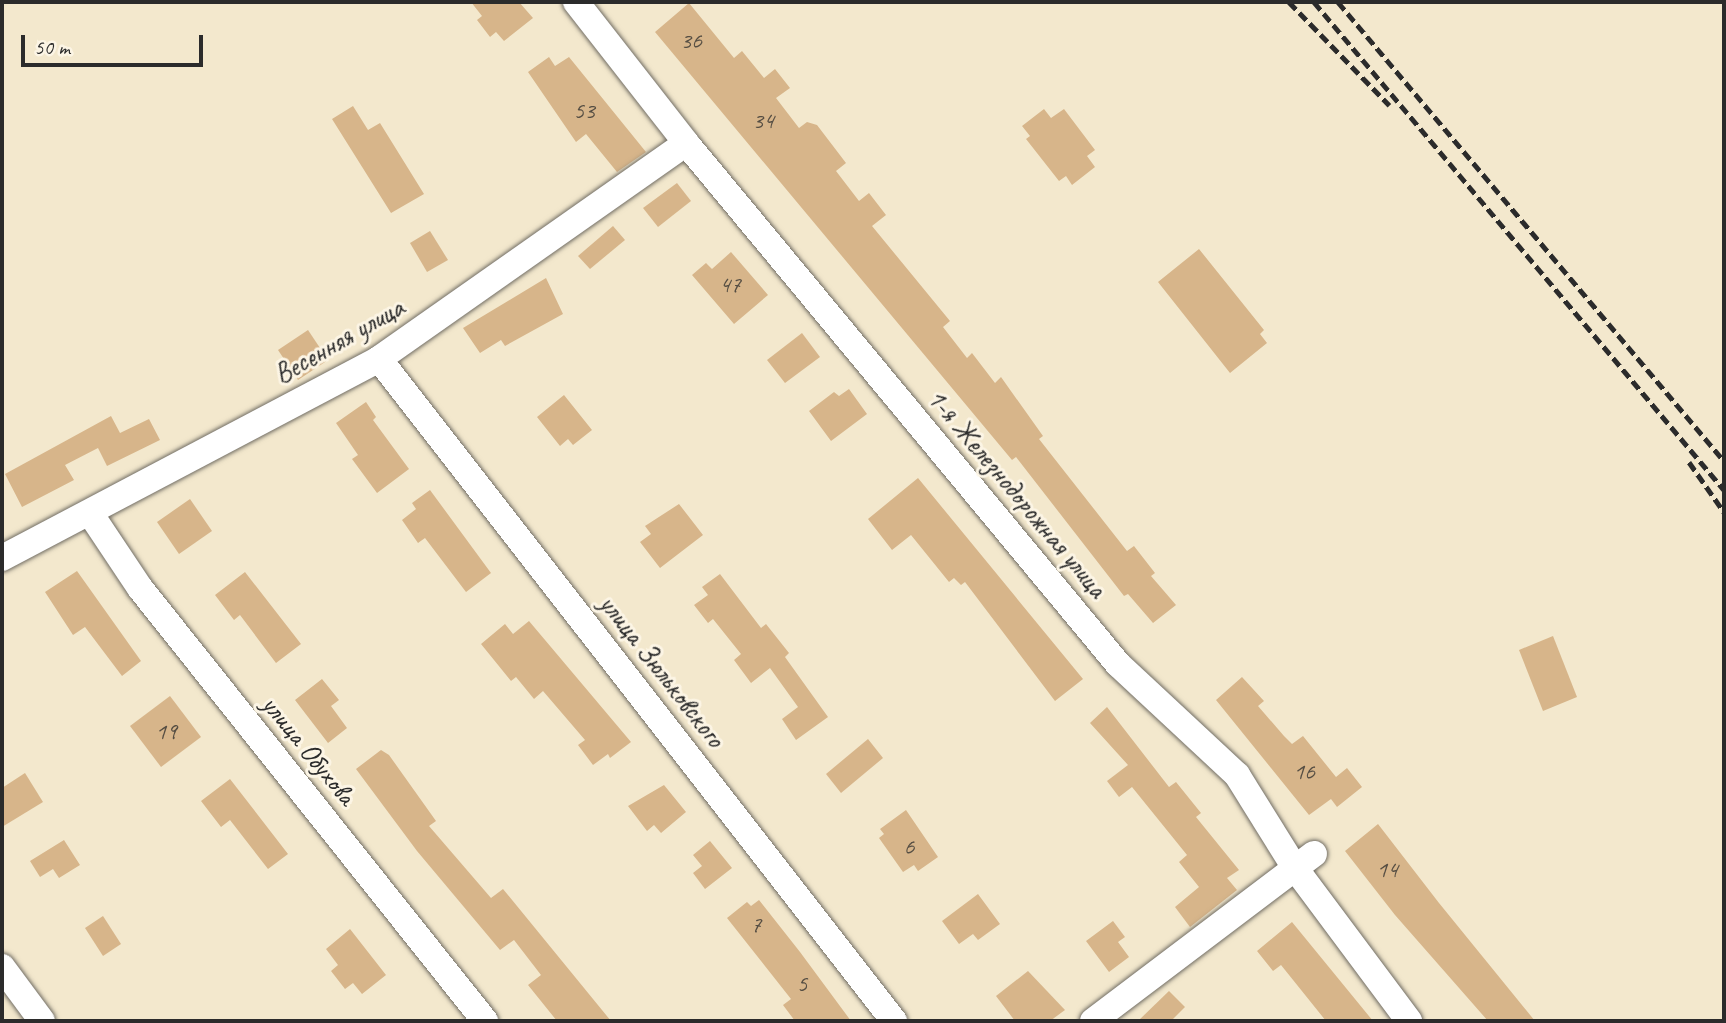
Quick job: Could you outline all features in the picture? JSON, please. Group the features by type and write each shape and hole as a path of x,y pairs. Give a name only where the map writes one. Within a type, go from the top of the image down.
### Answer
{"street":[{"name":"1-я Железнодорожная улица","path":"576,2 686,143 1118,664 1237,775 1304,861 1409,1021"},
{"name":"Весенняя улица","path":"2,558 379,359 686,143"},
{"name":"улица Зюльковского","path":"379,359 894,1021"},
{"name":"улица Обухова","path":"90,513 140,588 485,1021"},
{"path":"1093,1021 1304,861"},
{"path":"2,967 42,1021"}],"building":[{"path":"471,2 519,2 533,18 504,41 496,32 490,37 477,20 482,16"},
{"path":"689,3 734,58 742,51 764,78 775,69 790,88 776,98 799,128 807,122 817,125 846,163 836,171 859,201 869,193 886,215 872,226 950,321 943,327 967,358 972,353 995,383 1001,377 1043,436 1039,439 1127,551 1134,546 1155,573 1151,576 1176,605 1153,623 1128,594 1124,596 1016,457 1012,460 655,32"},
{"path":"549,57 555,66 569,57 646,152 617,172 586,134 576,142 528,72"},
{"path":"353,106 368,130 380,123 424,194 391,213 332,119"},
{"path":"1044,109 1051,118 1064,109 1095,150 1087,156 1095,167 1072,185 1066,176 1059,181 1026,139 1030,136 1022,126"},
{"path":"677,183 691,201 658,227 643,208"},
{"path":"613,226 625,240 590,269 578,256"},
{"path":"430,231 448,260 427,272 410,243"},
{"path":"1199,249 1264,330 1260,334 1267,343 1230,373 1158,282"},
{"path":"731,252 768,295 734,324 692,275 706,263 712,269"},
{"path":"546,278 563,314 505,346 501,340 480,353 463,328"},
{"path":"308,330 328,360 298,380 278,350"},
{"path":"802,333 820,357 785,383 767,360"},
{"path":"849,389 867,414 831,441 809,411 834,392 839,396"},
{"path":"564,395 592,430 573,445 568,439 560,446 537,417"},
{"path":"366,402 376,417 373,420 409,469 377,493 352,459 358,455 336,423"},
{"path":"111,416 120,433 149,419 160,440 107,466 98,448 65,465 74,480 22,507 5,474"},
{"path":"918,478 1083,679 1055,701 965,582 961,585 954,578 949,582 911,535 892,550 868,519"},
{"path":"430,490 491,573 466,592 425,538 418,543 402,520 416,509 412,503"},
{"path":"190,499 212,531 179,554 157,522"},
{"path":"679,504 703,535 660,568 640,542 651,534 645,526"},
{"path":"77,571 141,661 122,676 85,627 73,635 45,592"},
{"path":"245,572 301,644 276,663 240,615 234,620 215,595"},
{"path":"720,574 761,628 766,624 789,653 785,657 828,717 796,740 782,719 798,707 770,668 751,683 734,660 741,654 713,619 708,623 694,605 708,595 702,587"},
{"path":"529,621 631,742 610,758 608,754 593,765 578,745 585,740 543,691 534,699 516,677 511,681 481,644 505,624 513,634"},
{"path":"1553,636 1577,697 1543,711 1519,650"},
{"path":"1242,677 1264,701 1258,706 1292,744 1303,736 1336,777 1347,768 1362,787 1337,807 1331,799 1309,815 1216,700"},
{"path":"322,679 339,700 331,706 347,728 328,743 295,700"},
{"path":"170,696 201,737 161,767 130,726"},
{"path":"1107,707 1169,787 1176,782 1201,813 1196,817 1239,870 1227,878 1237,890 1190,927 1175,907 1199,887 1179,862 1187,855 1132,787 1119,797 1107,781 1128,765 1090,723"},
{"path":"868,739 883,758 841,793 826,774"},
{"path":"381,750 389,755 436,821 429,826 491,898 503,889 611,1021 557,1021 528,985 541,975 514,940 500,950 417,851 356,769"},
{"path":"25,773 43,802 2,827 2,788"},
{"path":"230,779 288,854 268,869 230,820 221,827 201,801"},
{"path":"664,785 686,812 661,833 654,825 647,831 628,806"},
{"path":"906,810 938,857 918,871 914,865 903,872 879,838 884,834 880,829"},
{"path":"1378,824 1535,1021 1488,1021 1395,915 1345,851"},
{"path":"64,840 80,865 59,878 53,869 40,877 30,861"},
{"path":"710,841 732,868 705,889 693,873 702,866 693,855"},
{"path":"978,894 1000,924 978,940 973,934 959,944 942,921"},
{"path":"759,900 851,1021 795,1021 783,1005 791,999 727,918 747,902 751,906"},
{"path":"103,916 121,944 103,956 85,928"},
{"path":"1113,921 1125,937 1118,942 1129,957 1109,972 1086,941"},
{"path":"1292,922 1373,1021 1326,1021 1281,965 1273,971 1257,951"},
{"path":"350,929 386,975 362,994 353,983 345,989 331,971 338,965 326,949"},
{"path":"1028,971 1065,1010 1050,1021 1015,1021 996,996"},
{"path":"1169,991 1185,1007 1171,1021 1138,1021"}],"railway":[{"path":"1289,2 1389,105"},
{"path":"1314,2 1724,490"},
{"path":"1338,2 1724,461"},
{"path":"1689,462 1724,512"}]}
